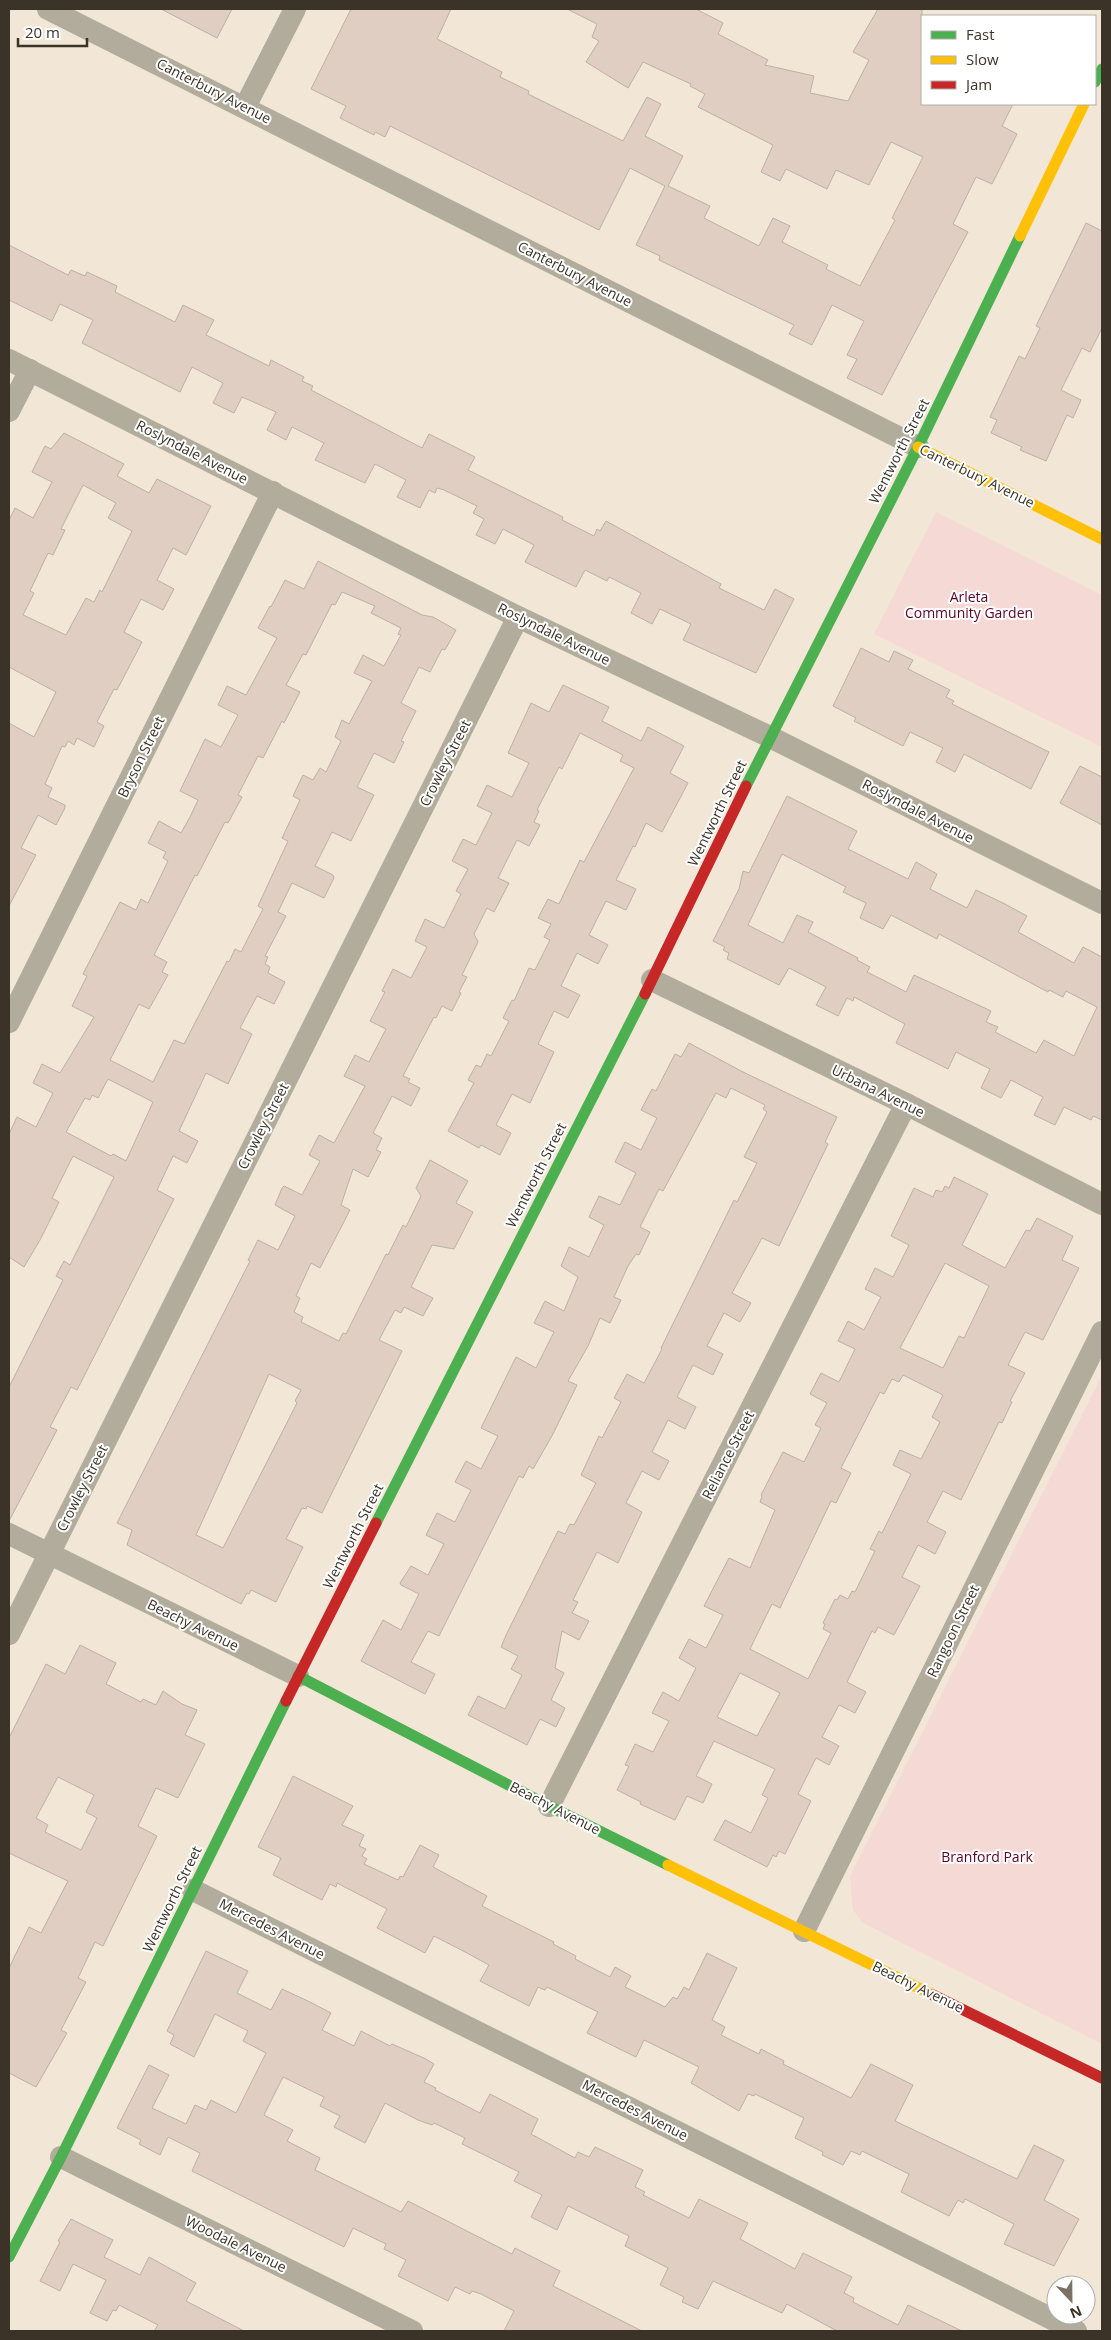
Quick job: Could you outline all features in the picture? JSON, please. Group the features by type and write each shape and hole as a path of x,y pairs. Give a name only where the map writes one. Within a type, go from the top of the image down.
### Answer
{"street":[{"name":"Canterbury Avenue","path":"48,9 1102,539"},
{"path":"245,107 294,9"},
{"path":"1096,80 1102,68"},
{"name":"Wentworth Street","path":"9,2257 61,2157 298,1676 652,980 770,737 918,447 1084,105"},
{"name":"Roslyndale Avenue","path":"9,360 273,492 518,618 770,737 1102,903"},
{"path":"9,411 30,370"},
{"name":"Bryson Street","path":"9,1022 273,492"},
{"name":"Crowley Street","path":"9,1634 518,618"},
{"name":"Urbana Avenue","path":"652,980 906,1104 1102,1204"},
{"name":"Reliance Street","path":"549,1806 906,1104"},
{"name":"Rangoon Street","path":"804,1931 1102,1332"},
{"name":"Beachy Avenue","path":"9,1534 298,1676 549,1806 1102,2078"},
{"name":"Mercedes Avenue","path":"193,1890 1076,2331"},
{"name":"Woodale Avenue","path":"61,2157 412,2331"}],"green space":[{"name":"Arleta Community Garden","path":"936,512 1102,595 1102,747 874,634"},
{"name":"Branford Park","path":"1102,1375 1102,2044 863,1923 853,1910 850,1876"}],"building":[{"path":"161,9 232,9 217,38"},
{"path":"351,9 451,9 437,39 502,72 500,77 529,91 528,94 623,141 647,97 661,104 645,136 683,156 668,186 710,206 704,218 759,246 773,218 790,226 782,242 828,265 826,269 860,286 895,220 892,218 923,157 891,142 869,185 836,170 827,189 786,169 780,181 761,172 773,145 698,107 705,94 690,86 691,84 643,62 628,88 586,62 599,41 592,37 597,24 567,9 696,9 723,23 718,34 768,60 765,65 814,76 810,93 848,101 869,60 853,52 878,9 922,9 921,105 1012,105 1002,126 1017,134 992,184 976,177 953,224 968,232 882,395 847,378 857,359 847,355 864,321 832,305 812,345 789,334 794,325 659,260 660,256 636,245 665,186 630,168 599,230 390,126 385,137 375,132 374,135 340,118 346,106 311,89"},
{"path":"1086,223 1102,231 1102,328 1090,352 1082,348 1061,390 1081,400 1073,418 1067,415 1046,461 1020,450 1022,447 991,433 997,420 990,417 1019,356 1025,359 1040,328 1036,326"},
{"path":"9,245 68,275 71,270 85,276 87,272 117,286 115,292 175,322 183,305 214,320 206,335 269,366 271,360 304,377 302,381 313,386 311,390 422,448 429,434 475,457 468,470 563,517 562,520 594,536 597,529 600,531 606,521 721,584 719,588 764,610 775,589 794,599 756,673 683,640 691,624 660,609 652,624 631,613 641,593 609,577 607,581 585,570 576,587 525,562 534,545 503,529 495,544 476,535 484,519 473,513 477,506 437,488 435,493 429,490 420,508 397,497 406,480 375,464 365,483 315,460 324,443 292,427 286,440 267,430 276,412 242,397 234,413 213,403 223,383 192,367 180,392 82,343 93,320 60,304 52,321 9,300"},
{"path":"64,433 124,464 117,476 149,493 157,479 211,506 186,555 173,548 157,580 174,589 163,610 141,599 124,632 142,642 117,690 114,689 97,722 104,726 94,747 77,738 74,745 68,741 65,747 62,746 45,784 52,788 48,797 65,805 65,808 56,825 38,815 21,848 36,855 9,906 9,723 34,737 56,692 9,667 9,520 15,508 33,518 52,482 32,472 45,446 51,449","holes":["83,485 116,503 108,518 132,531 102,592 100,590 94,602 86,598 66,635 23,615 34,593 30,591 48,553 53,555 65,530 61,529"]},
{"path":"318,561 422,615 433,617 456,630 445,650 442,649 430,672 419,667 401,703 416,711 401,741 404,742 394,763 374,753 357,787 374,795 351,841 332,832 315,866 333,875 334,878 324,898 292,883 278,912 286,916 265,956 268,957 265,964 270,967 268,973 285,982 274,1004 257,996 240,1028 252,1034 228,1084 206,1073 179,1131 198,1141 187,1163 173,1156 157,1190 174,1199 77,1390 71,1387 50,1427 57,1430 9,1521 9,1387 63,1280 56,1276 64,1261 70,1265 114,1177 73,1156 52,1198 59,1202 24,1267 9,1257 9,1134 17,1117 36,1127 53,1093 33,1083 42,1064 60,1073 94,1017 72,1006 87,976 83,974 120,902 136,910 141,899 148,903 168,861 163,858 166,852 148,843 159,821 181,833 190,817 198,800 180,791 205,739 221,747 238,715 218,705 227,686 246,695 277,638 258,628 285,580 304,589","holes":["342,592 375,606 371,613 401,628 398,634 401,635 384,666 363,655 354,673 372,681 349,724 342,720 335,737 341,741 326,772 320,768 313,780 303,775 293,796 300,800 282,838 288,841 258,906 263,909 241,952 235,949 229,962 227,961 184,1044 174,1040 153,1082 110,1060 139,1004 149,1009 168,975 162,972 167,962 154,955 195,875 197,876 225,822 228,823 242,797 238,795 258,756 263,758 282,721 284,723 300,692 286,685 303,654 306,655 332,604 335,605","108,1079 153,1102 126,1161 113,1154 111,1156 66,1132 85,1098 90,1100 92,1095 98,1098"]},
{"path":"861,648 889,662 894,651 913,660 908,669 950,690 946,697 954,701 952,704 1049,752 1031,789 964,754 955,772 936,762 943,748 910,732 903,746 854,721 856,718 833,706"},
{"path":"563,685 609,707 602,721 641,741 648,727 684,746 670,773 688,783 662,832 646,823 616,880 636,889 626,910 606,901 589,935 608,945 598,964 577,953 561,986 580,995 568,1018 554,1011 538,1044 554,1052 530,1103 512,1094 496,1125 511,1133 500,1155 481,1145 479,1148 448,1131 474,1083 468,1080 476,1065 481,1067 487,1054 491,1056 509,1021 503,1018 512,1000 514,1001 529,968 535,970 550,940 544,937 551,924 538,918 548,899 559,904 580,860 584,862 634,768 620,761 623,755 580,733 562,769 559,767 537,810 539,811 534,822 540,825 529,846 517,840 498,878 509,883 494,912 487,908 474,934 478,942 462,975 467,977 459,992 461,993 452,1011 442,1006 436,1018 434,1017 403,1076 410,1079 408,1082 420,1088 411,1106 392,1096 373,1133 382,1138 376,1150 381,1152 368,1177 353,1169 341,1205 350,1210 320,1268 311,1263 296,1296 300,1298 294,1312 303,1317 301,1322 339,1341 343,1333 346,1334 386,1254 388,1255 403,1225 406,1227 421,1196 416,1188 430,1160 468,1181 456,1203 473,1212 454,1249 432,1245 411,1287 433,1298 423,1316 404,1307 401,1313 395,1310 379,1340 402,1351 322,1513 307,1506 306,1509 302,1508 286,1539 303,1547 276,1602 251,1590 249,1594 247,1593 241,1604 127,1545 132,1530 117,1523 250,1261 248,1260 258,1240 278,1250 295,1216 275,1205 282,1188 284,1186 302,1195 320,1161 309,1155 319,1135 334,1143 365,1086 344,1076 355,1055 369,1062 386,1029 370,1021 385,992 382,991 393,969 411,978 427,947 415,941 425,919 444,928 461,894 456,891 468,869 452,861 463,839 476,845 492,813 477,806 487,785 512,797 529,763 508,753 531,703 549,712","holes":["269,1374 301,1390 295,1401 297,1403 223,1548 196,1535"]},
{"path":"1080,766 1102,777 1102,825 1060,803"},
{"path":"787,796 857,831 848,849 908,879 916,862 937,874 930,889 967,908 976,890 1005,904 1027,916 1018,932 1074,963 1083,947 1102,957 1102,1120 1093,1116 1091,1120 1064,1107 1055,1125 1034,1115 1043,1097 1011,1080 1001,1098 981,1088 990,1069 956,1052 948,1069 896,1043 905,1024 854,997 853,1001 847,998 838,1016 816,1005 826,987 789,968 779,985 727,959 729,953 723,950 725,947 713,941 739,889 743,871 749,873","holes":["782,854 846,887 843,892 866,903 860,918 883,929 891,915 937,939 939,934 1048,992 1049,990 1063,997 1066,991 1097,1007 1074,1056 1044,1040 1036,1053 995,1032 998,1027 986,1022 991,1011 914,975 906,992 867,972 870,967 857,960 858,958 808,932 813,922 797,915 783,943 748,925"]},
{"path":"689,1043 741,1071 837,1117 825,1142 828,1144 779,1246 762,1238 732,1293 751,1303 740,1322 724,1313 707,1346 723,1354 713,1375 693,1365 677,1397 696,1407 685,1429 668,1420 652,1452 669,1461 659,1480 642,1471 626,1503 642,1512 618,1563 597,1552 573,1600 578,1602 572,1613 589,1621 579,1640 562,1631 555,1668 564,1673 551,1700 565,1708 556,1727 540,1719 527,1745 468,1715 478,1696 505,1709 522,1675 511,1669 518,1656 501,1647 558,1531 565,1534 570,1524 574,1525 596,1483 581,1475 599,1436 602,1438 621,1402 614,1398 627,1374 644,1383 734,1200 737,1202 757,1163 744,1157 767,1112 763,1109 765,1105 731,1088 726,1098 716,1093 663,1191 659,1189 640,1227 650,1232 639,1255 636,1254 628,1266 614,1297 621,1300 610,1323 600,1318 588,1346 568,1381 577,1385 553,1434 533,1469 529,1466 523,1478 519,1476 439,1636 428,1631 411,1662 435,1674 425,1694 361,1661 383,1620 401,1630 419,1594 400,1583 411,1566 428,1575 444,1544 426,1535 437,1513 455,1522 471,1490 455,1482 466,1461 481,1469 498,1436 481,1428 516,1357 536,1368 554,1332 534,1323 545,1301 564,1311 578,1277 561,1266 569,1247 589,1257 604,1225 589,1217 599,1196 620,1205 636,1173 615,1162 625,1142 641,1150 657,1118 641,1110 652,1089 656,1091 675,1054 681,1057"},
{"path":"954,1177 988,1194 962,1245 1005,1268 1026,1230 1030,1231 1037,1218 1073,1236 1062,1260 1079,1268 1043,1340 1025,1332 1008,1365 1025,1373 1010,1401 1012,1402 1002,1423 999,1422 961,1500 943,1491 927,1522 946,1532 935,1554 918,1545 902,1577 920,1586 894,1635 878,1627 875,1633 872,1631 847,1682 866,1692 855,1713 839,1705 822,1737 839,1746 829,1765 816,1758 798,1794 811,1801 785,1854 779,1851 776,1857 773,1855 767,1867 714,1840 725,1820 751,1833 768,1798 762,1795 775,1769 714,1741 696,1776 712,1784 703,1803 687,1796 675,1820 640,1804 641,1802 617,1790 629,1766 625,1765 635,1744 653,1752 669,1721 652,1713 663,1692 679,1701 696,1668 679,1658 689,1639 706,1648 723,1615 704,1606 729,1558 750,1568 775,1510 760,1502 761,1495 783,1452 804,1462 821,1428 815,1425 827,1403 810,1394 821,1373 839,1382 855,1349 838,1341 848,1321 864,1330 881,1297 865,1289 875,1268 893,1277 909,1245 891,1236 914,1188 933,1197 936,1190 942,1192 945,1186 949,1188","holes":["945,1263 989,1286 964,1338 959,1336 943,1368 900,1348","903,1375 943,1395 932,1417 940,1422 921,1459 900,1450 893,1465 911,1474 882,1533 879,1531 870,1549 875,1551 855,1592 852,1591 848,1599 840,1595 837,1600 835,1599 823,1623 825,1624 823,1629 831,1633 808,1679 750,1649 772,1604 780,1608 831,1501 836,1503 851,1473 841,1468 880,1392 884,1394 892,1379 899,1382","740,1673 780,1693 757,1736 717,1717"]},
{"path":"80,1645 116,1663 106,1684 141,1702 143,1699 156,1705 163,1691 182,1704 197,1710 185,1735 205,1744 178,1798 156,1788 138,1826 157,1836 103,1946 95,1942 78,1978 86,1982 61,2030 67,2033 36,2087 9,2073 9,1968 29,1927 41,1933 68,1881 9,1853 9,1738 46,1664 65,1674","holes":["58,1777 94,1795 86,1812 97,1818 81,1850 45,1832 48,1825 36,1818"]},
{"path":"293,1776 353,1806 342,1825 364,1835 359,1846 366,1849 362,1856 367,1859 364,1864 398,1880 400,1876 403,1877 420,1845 439,1855 433,1867 487,1896 482,1906 554,1942 553,1944 576,1956 575,1959 610,1977 615,1967 631,1976 625,1987 665,2007 673,1997 677,1999 684,1987 689,1990 707,1953 737,1968 712,2020 725,2027 721,2035 759,2054 761,2049 784,2061 783,2064 851,2098 871,2064 913,2085 895,2121 1017,2179 1034,2145 1064,2160 1044,2200 1079,2219 1054,2266 1004,2244 1014,2224 965,2199 963,2203 958,2200 949,2216 901,2192 909,2174 862,2151 860,2155 851,2151 843,2165 822,2155 823,2152 795,2138 804,2118 755,2094 754,2096 748,2094 739,2111 691,2083 699,2067 644,2040 636,2057 587,2033 598,2012 547,1987 545,1990 538,1987 529,2006 480,1981 489,1965 434,1936 425,1953 377,1928 387,1909 337,1883 336,1887 330,1884 322,1900 273,1875 281,1858 258,1847"},
{"path":"206,1951 248,1971 237,1993 271,2010 282,1989 310,2002 331,2013 322,2030 354,2046 361,2031 390,2046 392,2044 426,2059 434,2064 424,2082 436,2088 435,2090 480,2113 490,2094 538,2119 531,2134 575,2158 578,2152 589,2157 595,2147 643,2170 635,2187 645,2192 643,2195 689,2218 699,2199 748,2223 740,2239 795,2269 803,2253 852,2277 844,2293 854,2298 853,2302 898,2325 908,2305 962,2331 837,2331 787,2304 782,2313 713,2281 698,2309 682,2302 684,2297 660,2285 668,2268 625,2246 629,2236 568,2206 557,2230 531,2217 542,2195 514,2181 519,2172 462,2144 465,2138 434,2123 432,2125 418,2120 385,2103 365,2143 334,2127 340,2116 320,2106 324,2097 283,2077 264,2115 293,2130 287,2141 320,2158 315,2170 401,2212 408,2201 512,2254 515,2248 560,2271 553,2286 642,2331 504,2331 514,2311 481,2294 472,2291 470,2294 455,2287 448,2301 398,2276 406,2260 384,2249 386,2244 353,2228 344,2247 192,2171 200,2153 168,2137 160,2155 139,2144 141,2140 117,2128 149,2065 169,2075 152,2108 186,2124 195,2105 206,2110 211,2100 236,2113 266,2053 243,2041 248,2031 215,2014 194,2057 170,2044 174,2035 167,2031"},
{"path":"71,2219 113,2240 104,2257 140,2275 149,2257 196,2283 186,2301 244,2331 154,2331 158,2325 119,2305 116,2311 113,2310 107,2321 90,2313 106,2280 73,2264 60,2291 40,2281 60,2242 58,2241"}],"traffic: fast":[{"path":"1096,80 1102,69"},
{"path":"746,786 918,447 1020,236"},
{"path":"376,1523 645,994"},
{"path":"298,1676 549,1806 668,1865"},
{"path":"9,2257 61,2157 286,1701"}],"traffic: slow":[{"path":"1020,236 1084,105"},
{"path":"918,447 1102,539"},
{"path":"668,1865 933,1995"}],"traffic: jam":[{"path":"645,994 746,786"},
{"path":"286,1701 376,1523"},
{"path":"933,1995 1102,2078"}]}
